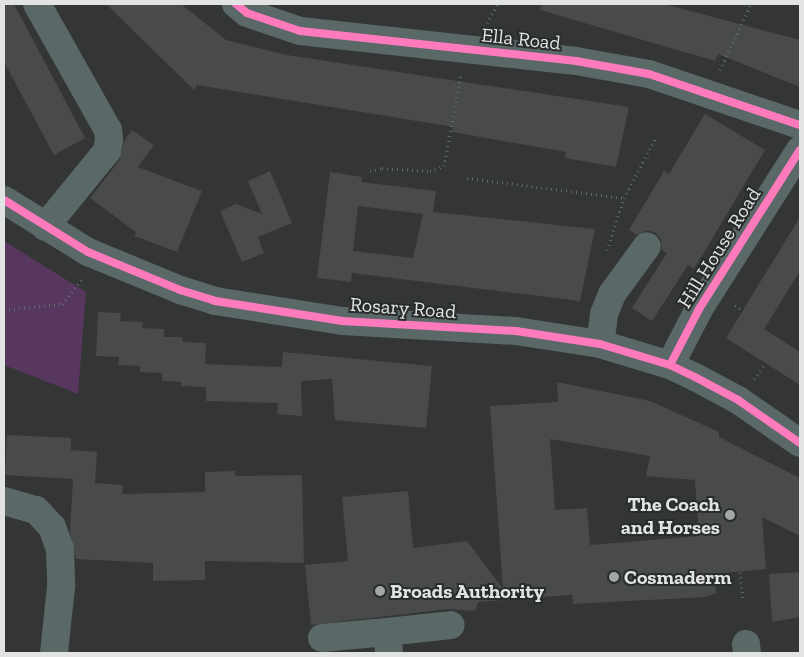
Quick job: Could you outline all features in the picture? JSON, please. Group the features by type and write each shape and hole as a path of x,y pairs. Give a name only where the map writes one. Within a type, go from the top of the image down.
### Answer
{"street":[{"path":"37,4 108,130 109,140 107,151 45,227"},
{"name":"Ella Road","path":"236,4 247,13 300,31 576,62 649,74 800,125"},
{"name":"Hill House Road","path":"670,365 699,309 800,150"},
{"name":"Rosary Road","path":"4,200 45,227 100,256 144,276 215,301 342,320 516,331 600,344 670,365 738,400 800,443"},
{"path":"600,344 604,314 612,294 647,246"},
{"path":"4,501 36,510 52,527 57,542 61,587 54,653"},
{"path":"322,638 388,642 451,626"}],"path":[{"path":"709,93 750,4"},
{"path":"370,171 382,168 430,171 444,166 466,50"},
{"path":"606,254 624,198 656,137"},
{"path":"466,178 624,198"},
{"path":"4,310 62,304 100,256"},
{"path":"754,379 765,363"},
{"path":"740,572 743,601"}],"shaded area":[{"path":"4,241 86,292 78,394 4,365"}],"building":[{"path":"4,4 14,4 85,138 54,155 4,62"},
{"path":"106,4 181,4 226,40 287,55 629,107 616,167 565,158 566,152 452,132 453,127 197,85 194,90"},
{"path":"541,4 664,4 800,40 800,87 718,54 715,61 540,10"},
{"path":"705,114 765,150 694,269 688,265 652,321 632,308 667,253 662,250 661,240 656,233 648,230 637,235 629,230 664,171 669,174"},
{"path":"132,130 154,145 138,167 202,191 177,252 134,236 136,232 90,198 119,161 124,141"},
{"path":"270,171 292,223 258,237 264,253 242,262 220,211 236,204 262,214 248,181"},
{"path":"330,172 362,177 361,182 436,191 433,212 595,229 580,301 352,273 351,282 317,278","holes":["358,206 423,214 413,258 353,251"]},
{"path":"800,217 800,271 764,329 800,352 800,385 726,338"},
{"path":"98,312 121,313 120,321 143,322 142,328 164,329 164,337 182,337 183,342 206,343 205,364 282,367 283,352 432,366 426,428 335,420 332,379 301,381 302,416 277,414 278,403 206,401 206,387 181,386 181,382 162,381 162,373 140,372 140,366 118,365 119,357 96,356"},
{"path":"557,382 650,401 719,432 719,437 800,478 800,536 762,517 766,569 714,574 716,593 705,597 573,604 572,595 478,602 475,611 449,609 311,625 305,565 348,561 342,497 408,491 413,548 467,541 503,589 490,406 558,402","holes":["550,439 650,456 646,476 695,480 699,536 590,545 587,508 555,510"]},
{"path":"7,435 71,438 71,450 97,452 95,483 123,485 122,494 205,492 205,472 235,471 235,476 302,475 304,563 205,561 205,580 153,581 153,563 76,559 70,532 73,479 5,475"},
{"path":"800,572 800,617 772,622 769,574"}],"cycle path":[{"path":"236,4 247,13 300,31 576,61 649,74 800,125"},
{"path":"670,365 699,309 800,150"},
{"path":"4,200 88,252 180,290 215,301 342,321 516,331 600,344 670,365 738,400 800,443"}],"place":[{"name":"The Coach and Horses","path":"730,515"},
{"name":"Cosmaderm","path":"614,577"},
{"name":"Broads Authority","path":"380,591"}]}
